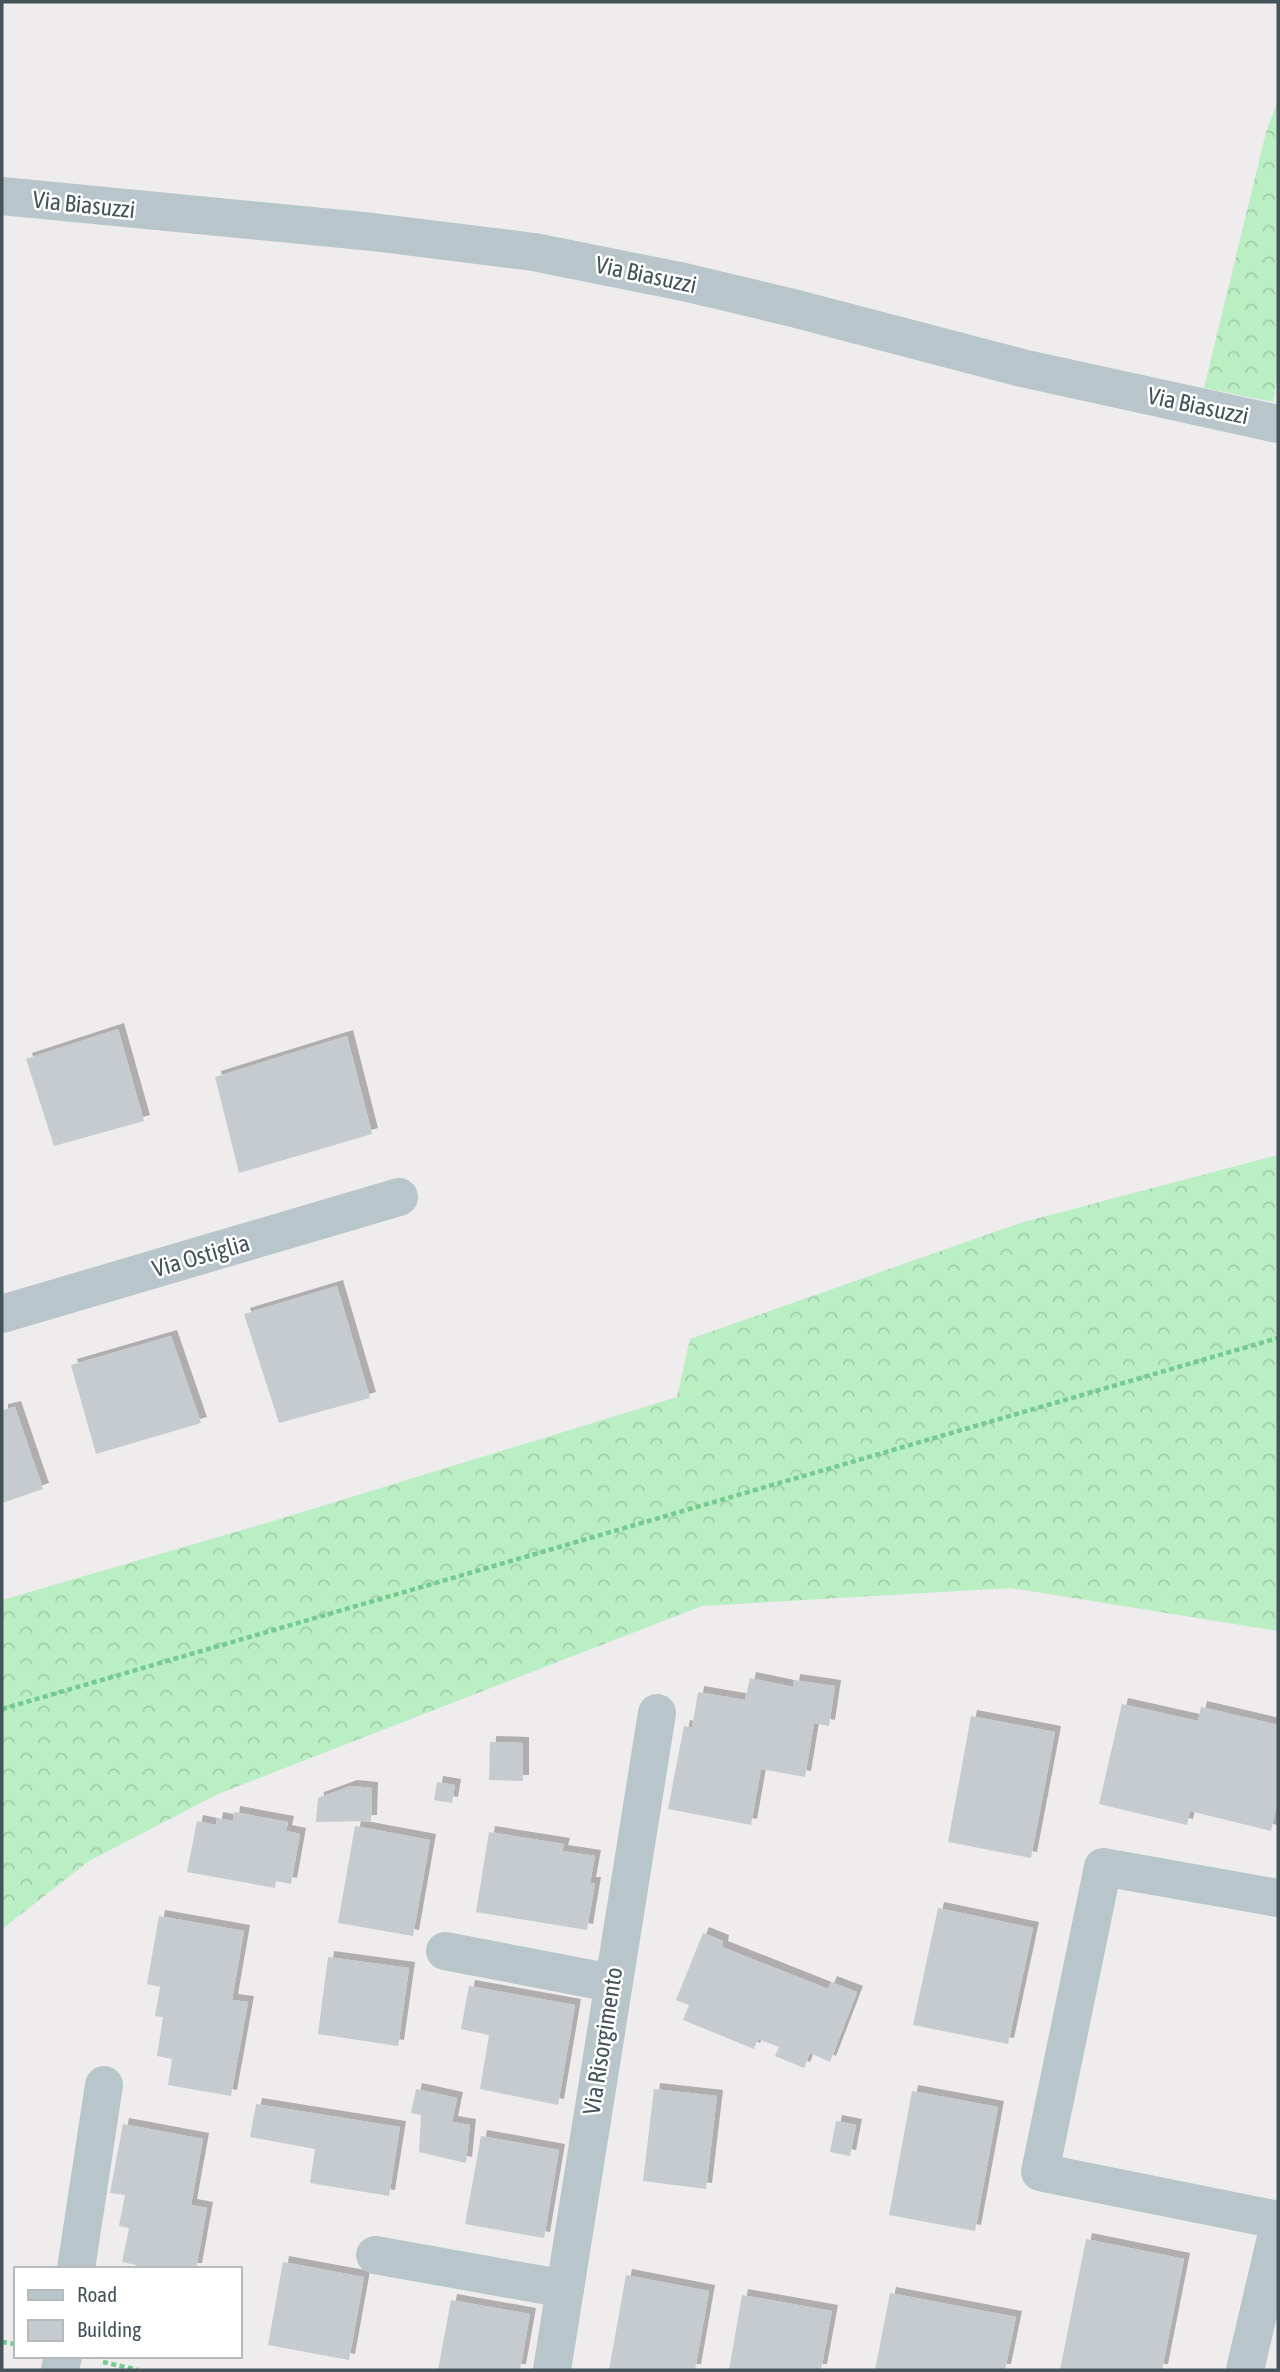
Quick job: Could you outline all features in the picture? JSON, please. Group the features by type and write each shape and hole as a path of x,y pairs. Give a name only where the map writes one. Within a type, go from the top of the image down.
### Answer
{"street":[{"name":"Via Biasuzzi","path":"2,196 373,232 534,252 684,282 1022,368 1278,424"},
{"name":"Via Ostiglia","path":"2,1314 400,1197"},
{"name":"Via Risorgimento","path":"552,2370 657,1713"},
{"path":"1278,1898 1103,1867 1040,2172 1278,2220"},
{"path":"445,1951 612,1983"},
{"path":"76,2267 104,2085"},
{"path":"1245,2370 1278,2229"},
{"path":"375,2255 565,2289"}],"path":[{"path":"2,1709 1278,1338"},
{"path":"102,2362 138,2370"}],"green space":[{"path":"1278,101 1278,371 1273,402 1204,388 1266,132"},
{"path":"1278,1155 1278,1631 1011,1588 702,1606 218,1794 89,1861 2,1929 2,1600 283,1518 677,1397 690,1339 1020,1223"}],"building":[{"path":"118,1029 144,1121 54,1146 26,1059"},
{"path":"347,1036 372,1134 239,1173 215,1077"},
{"path":"337,1286 370,1398 279,1423 244,1314"},
{"path":"171,1336 201,1423 96,1454 71,1365"},
{"path":"15,1407 43,1489 2,1503 2,1410"},
{"path":"750,1678 793,1687 794,1680 835,1686 829,1726 814,1723 805,1777 761,1769 751,1825 668,1809 684,1726 692,1728 698,1692 745,1700"},
{"path":"1122,1704 1198,1721 1201,1707 1278,1725 1278,1799 1271,1831 1190,1811 1187,1825 1099,1804"},
{"path":"971,1716 1055,1732 1031,1858 948,1842"},
{"path":"490,1742 523,1743 523,1781 489,1780"},
{"path":"437,1782 455,1785 452,1803 434,1800"},
{"path":"351,1786 372,1788 371,1821 316,1822 318,1798"},
{"path":"234,1812 288,1822 286,1831 300,1834 291,1884 276,1881 275,1888 187,1872 197,1821 216,1825 217,1818 233,1821"},
{"path":"355,1826 430,1840 413,1936 338,1923"},
{"path":"489,1832 564,1844 562,1851 595,1856 590,1883 595,1883 587,1930 476,1912"},
{"path":"938,1908 1033,1928 1008,2044 913,2025"},
{"path":"159,1916 244,1931 232,2000 248,2002 231,2096 168,2085 172,2059 157,2056 163,2017 155,2016 160,1987 147,1984"},
{"path":"703,1933 723,1941 722,1947 828,1989 831,1982 857,1992 830,2062 810,2053 804,2068 775,2056 779,2047 758,2039 754,2049 683,2020 689,2005 676,2000"},
{"path":"328,1957 409,1968 398,2046 318,2034"},
{"path":"469,1986 575,2005 558,2105 480,2089 489,2035 461,2029"},
{"path":"416,2089 457,2098 452,2122 470,2125 466,2163 419,2152 421,2115 411,2113"},
{"path":"654,2089 717,2096 706,2189 643,2181"},
{"path":"912,2091 998,2107 975,2231 889,2215"},
{"path":"256,2104 400,2127 389,2196 310,2183 315,2149 250,2137"},
{"path":"836,2121 856,2125 850,2156 830,2152"},
{"path":"123,2124 203,2139 191,2205 207,2208 196,2267 136,2267 122,2262 129,2228 119,2226 125,2195 110,2193"},
{"path":"481,2136 559,2150 544,2238 465,2224"},
{"path":"1086,2239 1184,2259 1162,2370 1060,2370"},
{"path":"283,2262 364,2277 349,2360 268,2345"},
{"path":"626,2275 709,2291 695,2370 609,2370"},
{"path":"890,2293 1016,2317 1005,2370 875,2370"},
{"path":"742,2295 832,2311 821,2370 729,2370"},
{"path":"451,2300 530,2314 520,2370 438,2370"}]}
